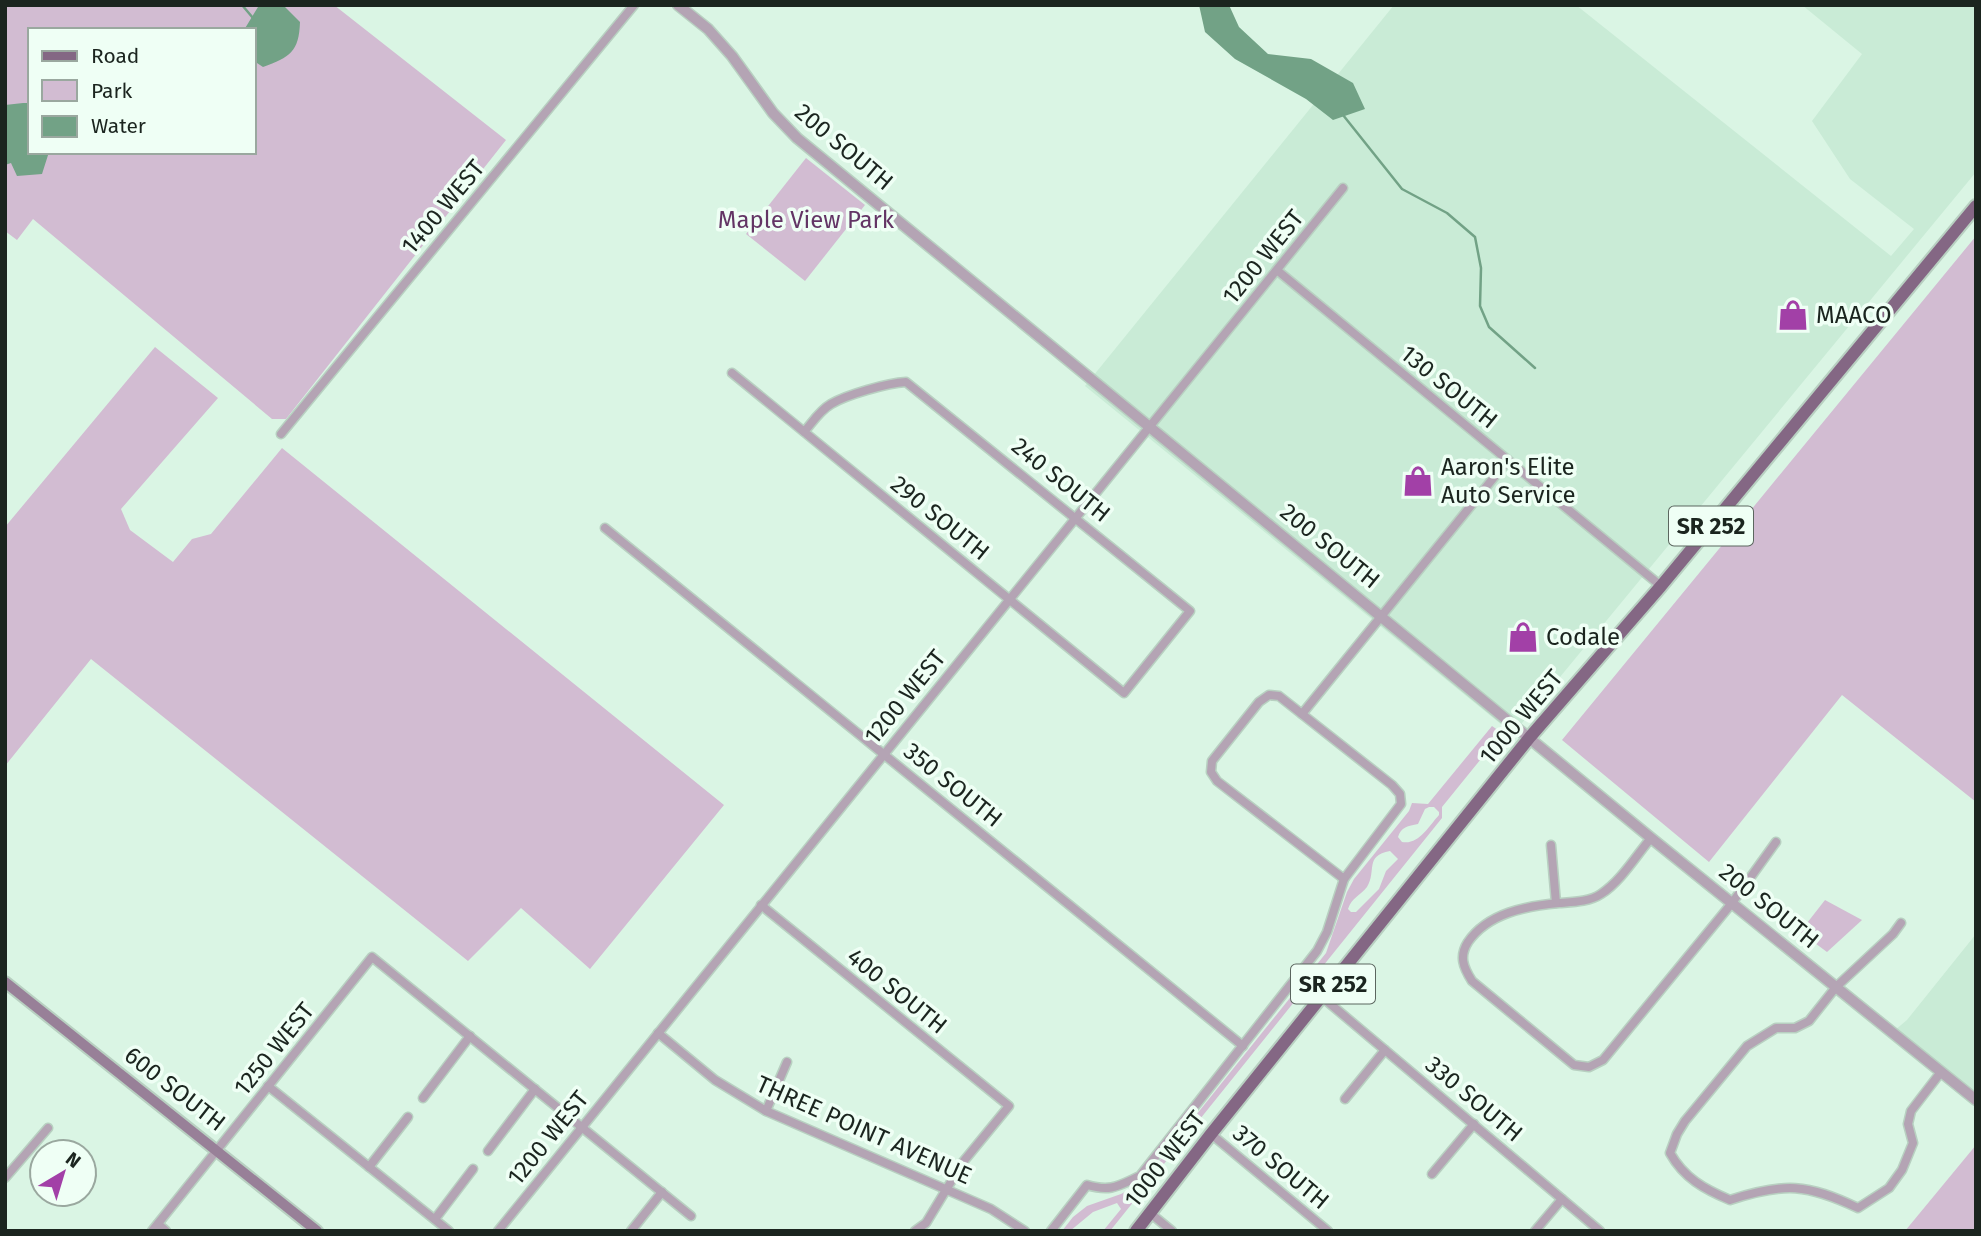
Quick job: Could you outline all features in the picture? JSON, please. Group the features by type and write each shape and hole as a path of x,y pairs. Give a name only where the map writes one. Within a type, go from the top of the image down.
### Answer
{"main road":[{"name":"1000 WEST","path":"1136,1231 1530,737 1661,586 1976,206"},
{"name":"600 SOUTH","path":"5,982 317,1231"}],"street":[{"name":"1400 WEST","path":"281,433 634,5"},
{"name":"200 SOUTH","path":"678,5 708,29 732,56 773,113 797,138 1651,838 1976,1100"},
{"name":"1200 WEST","path":"498,1231 1343,188"},
{"name":"130 SOUTH","path":"1278,271 1661,586"},
{"name":"290 SOUTH","path":"732,373 1124,693"},
{"name":"240 SOUTH","path":"804,432 831,403 892,383 905,382 914,386 1075,517 1190,611 1124,693"},
{"path":"1302,713 1508,460"},
{"name":"350 SOUTH","path":"605,528 1243,1046"},
{"path":"1051,1231 1087,1185 1104,1189 1117,1187 1140,1175 1317,951 1327,932 1344,879 1401,804 1400,794 1392,785 1279,696 1269,695 1259,702 1212,761 1211,772 1217,780 1344,879"},
{"path":"1651,838 1614,882 1600,894 1581,901 1527,907 1505,913 1472,936 1463,950 1463,967 1472,981 1574,1065 1589,1067 1603,1060 1732,903 1776,842"},
{"path":"1551,845 1556,903"},
{"name":"400 SOUTH","path":"761,905 1009,1106 963,1162 948,1190"},
{"path":"1901,923 1893,934 1836,987 1809,1021 1795,1028 1776,1028 1746,1046 1685,1121 1676,1134 1670,1153 1688,1178 1730,1200 1759,1190 1788,1186 1814,1190 1858,1208 1889,1188 1902,1170 1913,1143 1908,1124 1911,1111 1941,1072"},
{"name":"1250 WEST","path":"155,1227 372,957 470,1037"},
{"name":"330 SOUTH","path":"1322,997 1600,1231"},
{"name":"THREE POINT AVENUE","path":"658,1033 715,1080 766,1111 990,1209 1025,1231"},
{"path":"423,1098 470,1037 691,1216"},
{"path":"1345,1098 1385,1050"},
{"path":"766,1111 787,1062"},
{"path":"268,1086 449,1231"},
{"path":"488,1151 535,1089"},
{"path":"369,1167 408,1117"},
{"path":"1432,1174 1474,1124"},
{"path":"5,1178 48,1128"},
{"name":"370 SOUTH","path":"1211,1134 1328,1231"},
{"path":"435,1220 473,1169"},
{"path":"915,1231 926,1223 948,1190"},
{"path":"631,1231 662,1192"},
{"path":"1535,1231 1562,1199"},
{"path":"1150,1213 1172,1231"},
{"path":"155,1227 166,1231"}],"shaded area":[{"path":"1394,5 1576,5 1891,256 1914,229 1850,179 1812,121 1862,54 1802,5 1976,5 1976,172 1513,734 1085,386"},
{"path":"1976,934 1976,1108 1888,1036 1907,1020"}],"green space":[{"path":"5,5 334,5 506,140 286,419 272,419 33,219 17,240 5,231"},
{"name":"Maple View Park","path":"806,158 865,205 805,281 746,234"},
{"path":"1976,236 1976,802 1842,695 1709,862 1562,740"},
{"path":"155,347 218,398 121,509 130,530 173,562 192,539 211,534 282,448 724,805 590,969 521,908 468,961 91,659 5,766 5,527"},
{"path":"1492,726 1502,733 1442,807 1442,818 1110,1231 1103,1231 1121,1209 1117,1203 1093,1212 1070,1231 1062,1231 1073,1217 1087,1206 1138,1185 1152,1170 1326,953 1354,879 1409,811 1412,803 1428,804","holes":["1434,807 1439,815 1418,838 1402,842 1398,837 1401,831 1418,824 1425,809","1390,851 1398,859 1386,871 1379,889 1356,912 1351,912 1348,909 1350,905 1370,881 1374,860 1382,853"]},
{"path":"1825,900 1862,920 1827,952 1800,932"},
{"path":"1976,1145 1976,1231 1905,1231"}],"water":[{"path":"283,5 300,22 298,40 291,52 263,67 256,62 256,28 245,28 258,7"},
{"path":"1199,5 1229,5 1239,27 1268,54 1311,59 1353,83 1365,109 1333,120 1306,99 1235,59 1205,32"},
{"path":"28,103 28,154 48,154 42,174 17,176 11,163 5,165 5,105"}],"waterway":[{"path":"242,5 253,18"},
{"path":"1343,115 1402,189 1447,213 1475,237 1481,268 1480,306 1489,327 1535,368"}],"place":[{"name":"MAACO","path":"1793,315"},
{"name":"Aaron's Elite Auto Service","path":"1418,481"},
{"name":"Codale","path":"1523,637"}]}
